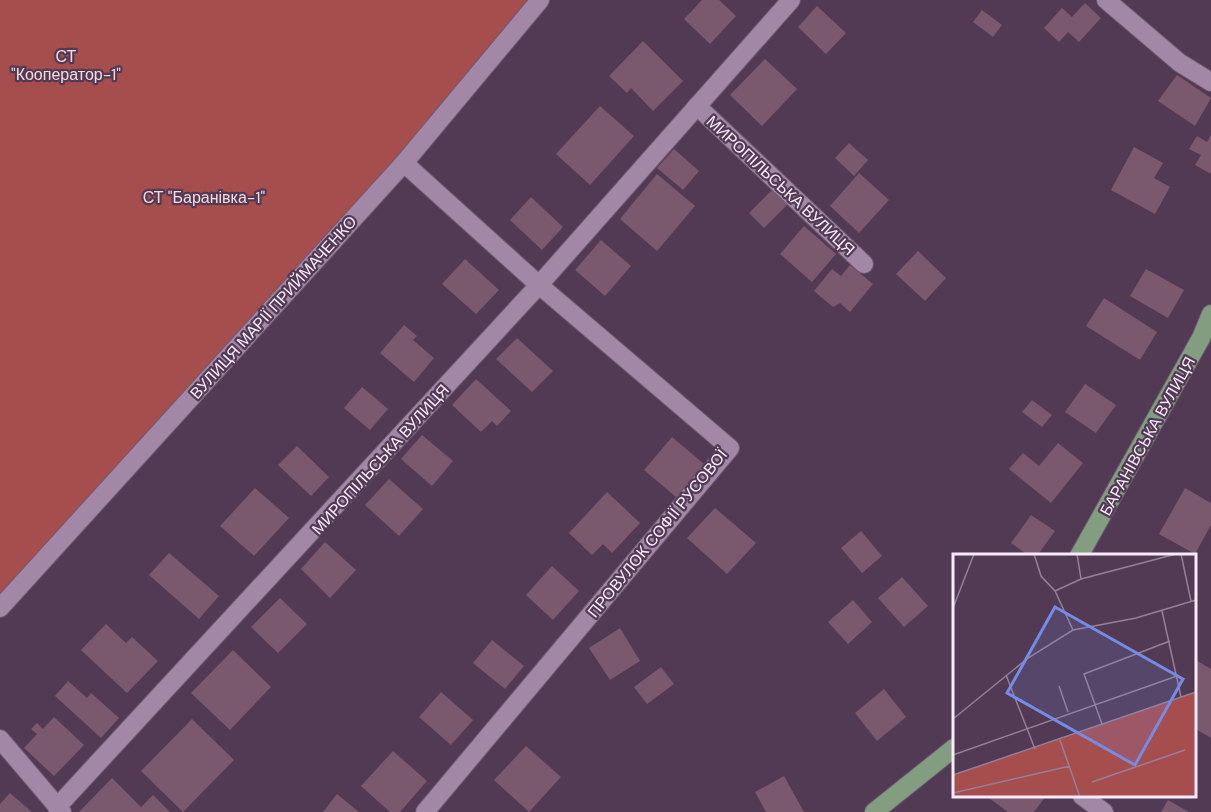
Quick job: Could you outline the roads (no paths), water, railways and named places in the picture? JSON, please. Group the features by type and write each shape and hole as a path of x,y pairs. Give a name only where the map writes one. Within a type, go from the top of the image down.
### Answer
{"main road":[{"name":"БАРАНІВСЬКА ВУЛИЦЯ","path":"1080,554 1201,339 1211,314"},
{"path":"874,812 953,749"}],"street":[{"name":"ВУЛИЦЯ МАРІЇ ПРИЙМАЧЕНКО","path":"0,608 404,163 540,0"},
{"name":"МИРОПІЛЬСЬКА ВУЛИЦЯ","path":"60,809 539,285 791,0"},
{"path":"1106,0 1180,63 1211,82"},
{"name":"МИРОПІЛЬСЬКА ВУЛИЦЯ","path":"697,106 864,264"},
{"name":"ПРОВУЛОК СОФІЇ РУСОВОЇ","path":"404,163 539,285 730,448 425,812"},
{"path":"0,739 60,809"},
{"path":"1085,797 1104,812"}],"park label":[{"name":"СТ \"Кооператор-1\"","path":"66,65"},
{"name":"СТ \"Баранівка-1\"","path":"204,197"}]}
